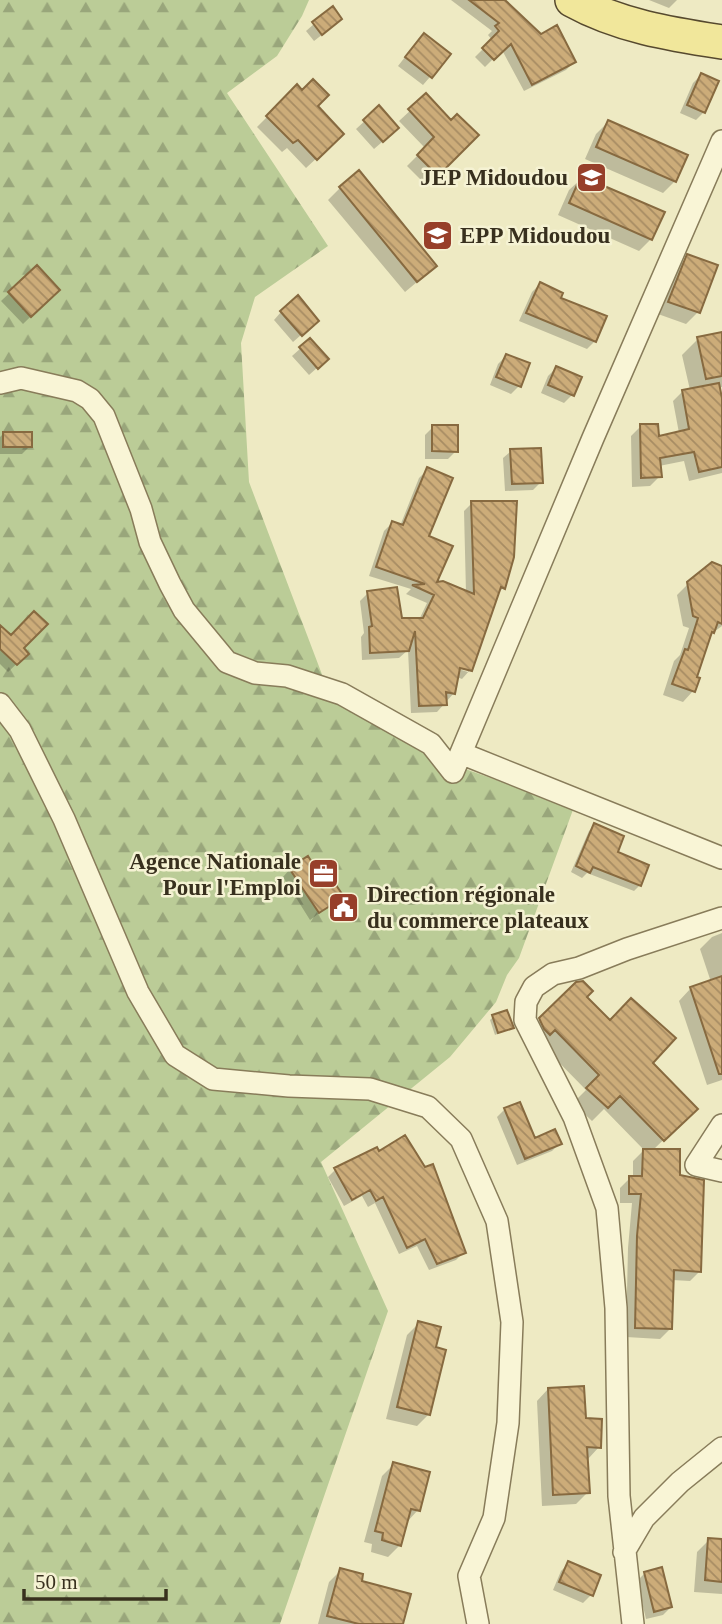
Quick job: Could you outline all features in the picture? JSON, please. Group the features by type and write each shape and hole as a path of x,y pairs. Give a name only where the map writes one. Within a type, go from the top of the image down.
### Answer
{"main road":[{"path":"572,0 620,22 722,42"}],"street":[{"path":"0,383 21,378 77,391 90,399 104,416 141,509 150,542 170,584 184,610 227,662 255,673 287,676 342,694 431,744 453,772 463,754 593,438 722,141"},
{"path":"0,704 25,741 64,819 138,992 175,1055 213,1079 382,1093 428,1107 461,1139 497,1221 512,1322 508,1423 494,1518 470,1576 478,1624"},
{"path":"463,754 722,858"},
{"path":"633,1624 619,1496 616,1308 607,1208 574,1117 525,1020 526,1002 534,987 553,974 579,968 722,918"},
{"path":"722,1125 696,1165 722,1171"},
{"path":"624,1552 644,1518 680,1482 722,1448"}],"green space":[{"path":"0,0 309,0 277,56 227,93 328,246 255,297 241,343 249,482 326,685 380,726 468,770 574,807 519,958 507,975 496,1002 450,1057 321,1162 388,1311 280,1624 0,1624"}],"building":[{"path":"469,0 505,0 541,34 557,25 576,62 532,85 511,44 494,60 482,48 499,31 495,26 499,23"},
{"path":"333,6 342,19 322,35 312,22"},
{"path":"424,33 451,54 432,78 405,57"},
{"path":"701,73 719,81 705,113 687,105"},
{"path":"313,79 329,95 318,106 344,134 317,160 298,140 293,143 266,116 297,84 302,90"},
{"path":"426,93 451,120 457,114 479,135 438,176 417,155 434,137 408,109"},
{"path":"379,105 399,128 383,142 363,120"},
{"path":"608,120 688,155 676,182 596,147"},
{"path":"359,170 437,266 417,282 339,187"},
{"path":"581,176 665,212 652,240 569,203"},
{"path":"687,254 718,265 700,313 668,302"},
{"path":"37,265 60,290 31,317 8,292"},
{"path":"540,282 563,293 561,298 607,316 596,342 526,313"},
{"path":"298,295 319,321 302,336 280,311"},
{"path":"722,332 722,376 706,379 697,337"},
{"path":"310,338 329,359 318,369 299,347"},
{"path":"506,354 530,363 521,387 496,377"},
{"path":"556,366 582,377 574,396 548,385"},
{"path":"719,383 722,398 722,467 699,472 694,452 660,458 662,477 641,478 640,424 658,424 659,436 689,429 682,390"},
{"path":"432,425 458,425 458,452 432,451"},
{"path":"3,432 32,432 32,447 3,447"},
{"path":"541,448 543,483 512,484 510,449"},
{"path":"427,467 453,478 429,536 453,546 437,582 443,581 474,594 471,501 517,501 514,557 505,589 501,587 472,671 460,668 455,694 446,692 447,705 419,706 415,631 409,651 370,653 369,627 372,626 367,591 397,587 402,618 423,618 434,595 412,585 425,584 376,567 392,521 403,525"},
{"path":"712,562 722,566 722,624 718,622 714,633 712,632 697,677 700,678 695,692 672,684 685,649 688,650 698,618 693,616 687,582"},
{"path":"34,611 48,624 24,648 29,654 17,665 0,649 0,625 11,635"},
{"path":"594,823 624,836 618,852 649,865 641,886 593,867 590,873 576,866"},
{"path":"308,856 323,880 330,876 344,897 319,913 289,868"},
{"path":"722,976 722,1074 719,1074 690,987"},
{"path":"583,981 593,991 587,997 610,1020 631,998 676,1038 653,1063 698,1109 664,1141 620,1096 608,1108 586,1088 599,1075 555,1030 550,1035 544,1029 539,1018 576,982"},
{"path":"507,1010 514,1028 498,1033 492,1015"},
{"path":"520,1102 535,1138 555,1129 562,1144 525,1159 504,1108"},
{"path":"405,1135 425,1167 433,1164 466,1253 437,1264 425,1239 407,1248 383,1197 376,1201 370,1190 352,1200 334,1168 377,1147 379,1151"},
{"path":"643,1149 680,1149 680,1175 704,1180 701,1272 674,1270 672,1329 635,1328 637,1236 641,1194 629,1194 629,1176 642,1176"},
{"path":"418,1321 441,1327 436,1347 446,1350 430,1415 397,1407"},
{"path":"584,1386 586,1418 602,1419 601,1448 587,1447 590,1493 553,1495 548,1388"},
{"path":"393,1462 430,1472 420,1511 411,1509 401,1546 382,1540 383,1533 375,1531"},
{"path":"708,1538 722,1539 722,1582 705,1580"},
{"path":"568,1561 601,1575 593,1596 559,1582"},
{"path":"662,1567 672,1607 654,1612 644,1572"},
{"path":"340,1568 363,1574 362,1581 411,1594 403,1624 359,1624 327,1616"}],"place":[{"name":"JEP Midoudou","path":"591,177"},
{"name":"EPP Midoudou","path":"437,235"},
{"name":"Agence Nationale Pour l'Emploi","path":"324,874"},
{"name":"Direction régionale du commerce plateaux","path":"344,907"}]}
